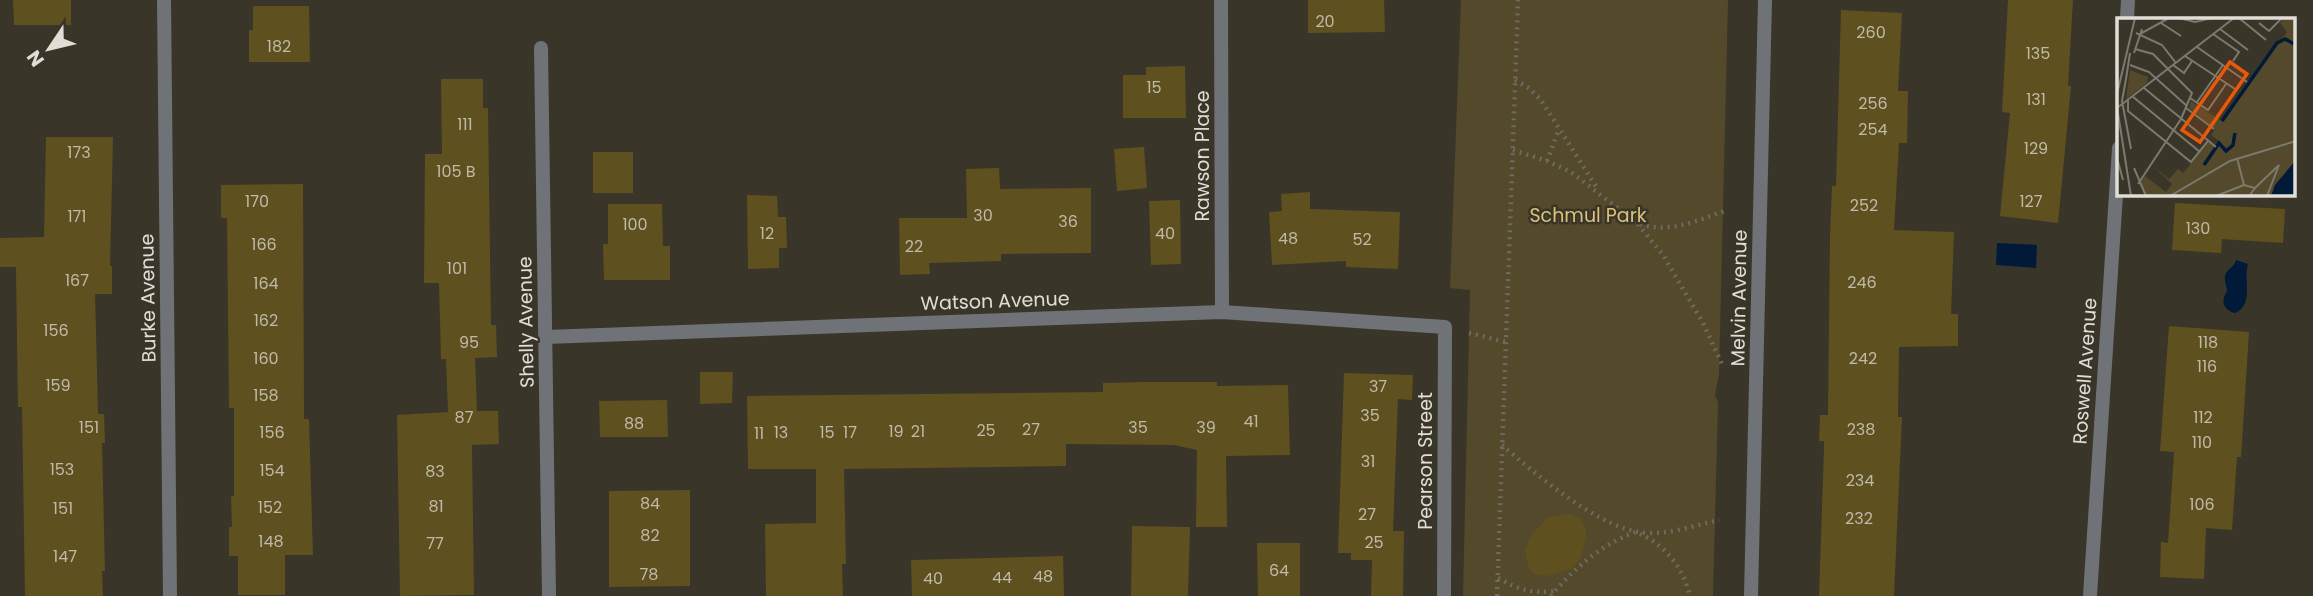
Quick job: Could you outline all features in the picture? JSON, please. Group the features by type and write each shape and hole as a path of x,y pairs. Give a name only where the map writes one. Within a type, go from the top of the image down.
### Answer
{"street":[{"name":"Burke Avenue","path":"164,0 170,596"},
{"name":"Rawson Place","path":"1221,0 1222,312"},
{"name":"Melvin Avenue","path":"1751,596 1765,0"},
{"path":"2127,18 2128,0"},
{"name":"Shelly Avenue","path":"541,48 549,596"},
{"name":"Roswell Avenue","path":"2090,596 2117,179"},
{"name":"Watson Avenue","path":"546,337 1222,312 1445,327"},
{"name":"Pearson Street","path":"1444,596 1445,327"}],"path":[{"path":"1497,596 1518,0"},
{"path":"1515,79 1541,100 1599,192"},
{"path":"1547,160 1559,128"},
{"path":"1513,150 1547,160 1571,172 1637,223 1663,255 1703,323 1722,363"},
{"path":"1637,223 1648,227 1674,227 1727,210"},
{"path":"1468,332 1506,342"},
{"path":"1502,445 1530,470 1595,514 1623,528 1668,532 1719,520"},
{"path":"1497,578 1519,589 1553,594 1604,546 1636,531 1647,536 1670,555 1679,566 1690,596"}],"green space":[{"name":"Schmul Park","path":"1461,0 1728,0 1719,374 1715,395 1718,403 1713,596 1463,596 1470,290 1450,288"}],"water":[{"path":"1997,243 2037,245 2036,268 1996,265"},
{"path":"2236,260 2248,264 2247,298 2241,309 2235,313 2226,308 2224,302 2227,291 2226,274"}],"building":[{"path":"13,0 71,0 71,25 14,25"},
{"path":"1308,0 1384,0 1385,32 1308,33"},
{"path":"2008,0 2073,0 2068,86 2071,86 2058,223 2000,216 2010,113 2002,112"},
{"path":"253,6 309,6 310,62 249,62 249,30 253,30"},
{"path":"1841,10 1902,13 1898,91 1908,91 1907,143 1899,143 1894,230 1954,232 1951,314 1958,314 1958,346 1899,347 1898,417 1902,417 1894,596 1819,596 1824,441 1819,441 1820,415 1828,415 1830,235 1832,186 1836,186"},
{"path":"1185,66 1186,118 1123,118 1123,75 1146,75 1146,67"},
{"path":"441,79 483,79 483,108 488,108 491,325 496,325 497,357 475,358 477,411 498,411 499,444 472,445 474,595 400,596 397,415 448,412 446,359 441,359 439,283 424,283 425,154 442,154"},
{"path":"46,137 113,137 110,266 112,294 95,294 98,414 104,414 105,443 102,443 105,571 102,571 103,596 25,596 22,407 18,407 16,267 0,267 0,238 44,237"},
{"path":"1144,147 1147,188 1117,191 1114,149"},
{"path":"593,152 633,152 633,193 593,193"},
{"path":"999,168 1000,189 1091,188 1091,253 1001,254 1001,261 929,263 930,274 900,275 899,218 967,218 966,169"},
{"path":"303,184 304,419 309,419 313,555 285,555 285,595 238,595 238,556 229,556 231,496 234,496 234,408 229,408 227,218 221,218 221,185"},
{"path":"1310,192 1310,209 1400,212 1398,269 1346,267 1346,261 1272,265 1269,212 1282,211 1281,194"},
{"path":"747,195 777,196 778,217 786,217 787,248 779,248 779,268 748,269"},
{"path":"1180,200 1181,264 1151,265 1149,201"},
{"path":"2175,203 2285,209 2283,243 2222,239 2221,253 2172,250"},
{"path":"608,204 662,204 663,246 670,246 670,280 604,280 603,244 608,244"},
{"path":"2169,326 2249,332 2241,457 2237,457 2232,530 2206,528 2204,579 2160,577 2161,542 2168,543 2174,452 2160,451"},
{"path":"700,372 733,372 732,403 700,404"},
{"path":"1344,373 1413,375 1412,400 1398,399 1393,531 1404,531 1403,596 1371,596 1372,560 1351,560 1351,553 1338,553"},
{"path":"1217,382 1217,386 1288,385 1290,455 1226,456 1227,527 1196,527 1197,450 1174,445 1066,444 1066,466 844,469 846,564 842,564 843,596 766,596 765,524 816,523 816,469 748,469 747,396 1103,392 1103,383"},
{"path":"667,400 668,437 600,437 599,401"},
{"path":"690,490 690,586 609,587 609,491"},
{"path":"1570,514 1581,519 1586,529 1580,559 1572,569 1547,576 1534,574 1529,568 1525,550 1531,535 1548,517"},
{"path":"1132,526 1190,527 1188,596 1131,596"},
{"path":"1257,543 1300,543 1300,596 1258,596"},
{"path":"1063,556 1064,596 912,596 911,560"}]}
